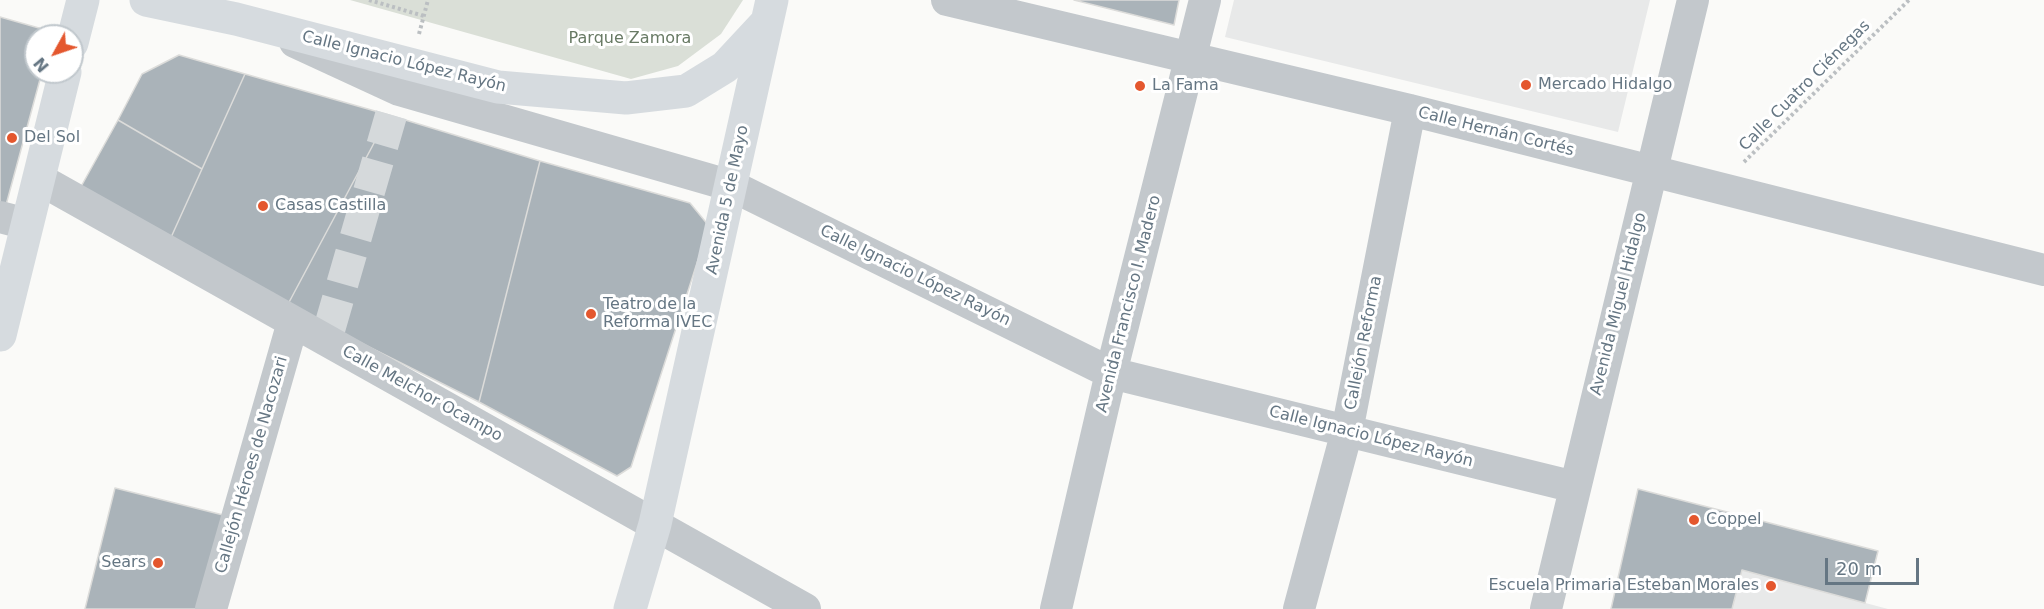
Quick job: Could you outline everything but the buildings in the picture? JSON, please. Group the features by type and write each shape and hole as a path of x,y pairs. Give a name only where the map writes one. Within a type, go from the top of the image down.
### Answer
{"main road":[{"path":"77,24 83,0"},
{"name":"Calle Ignacio López Rayón","path":"146,0 236,18 267,29 498,87 626,98 686,91 725,67 769,12"},
{"name":"Avenida 5 de Mayo","path":"630,609 655,524 769,12"},
{"path":"0,335 14,220 39,179 62,84"}],"street":[{"name":"Calle Hernán Cortés","path":"948,0 1410,111 2044,270"},
{"name":"Avenida Francisco I. Madero","path":"1056,609 1111,373 1205,0"},
{"name":"Avenida Miguel Hidalgo","path":"1546,609 1693,0"},
{"name":"Calle Ignacio López Rayón","path":"267,29 395,101 732,186 1111,373 1575,487"},
{"name":"Callejón Reforma","path":"1299,609 1347,431 1410,111"},
{"name":"Calle Melchor Ocampo","path":"39,179 293,322 328,335 805,609"},
{"name":"Callejón Héroes de Nacozari","path":"211,609 293,322"}],"path":[{"path":"369,0 424,16"},
{"name":"Calle Cuatro Ciénegas","path":"1718,188 1909,0"}],"shaded area":[{"name":"Mercado Hidalgo","path":"1234,0 1650,0 1618,132 1225,37"},
{"name":"Escuela Primaria Esteban Morales","path":"1742,570 1888,609 1732,609"}],"green space":[{"name":"Parque Zamora","path":"350,0 743,0 721,34 678,66 631,79"}],"tunnel":[{"path":"329,330 392,112"}],"place":[{"name":"Mercado Hidalgo","path":"1526,85"},
{"name":"La Fama","path":"1140,86"},
{"name":"Del Sol","path":"12,138"},
{"name":"Casas Castilla","path":"263,206"},
{"name":"Teatro de la Reforma IVEC","path":"591,314"},
{"name":"Coppel","path":"1694,520"},
{"name":"Sears","path":"158,563"},
{"name":"Escuela Primaria Esteban Morales","path":"1771,586"}]}
